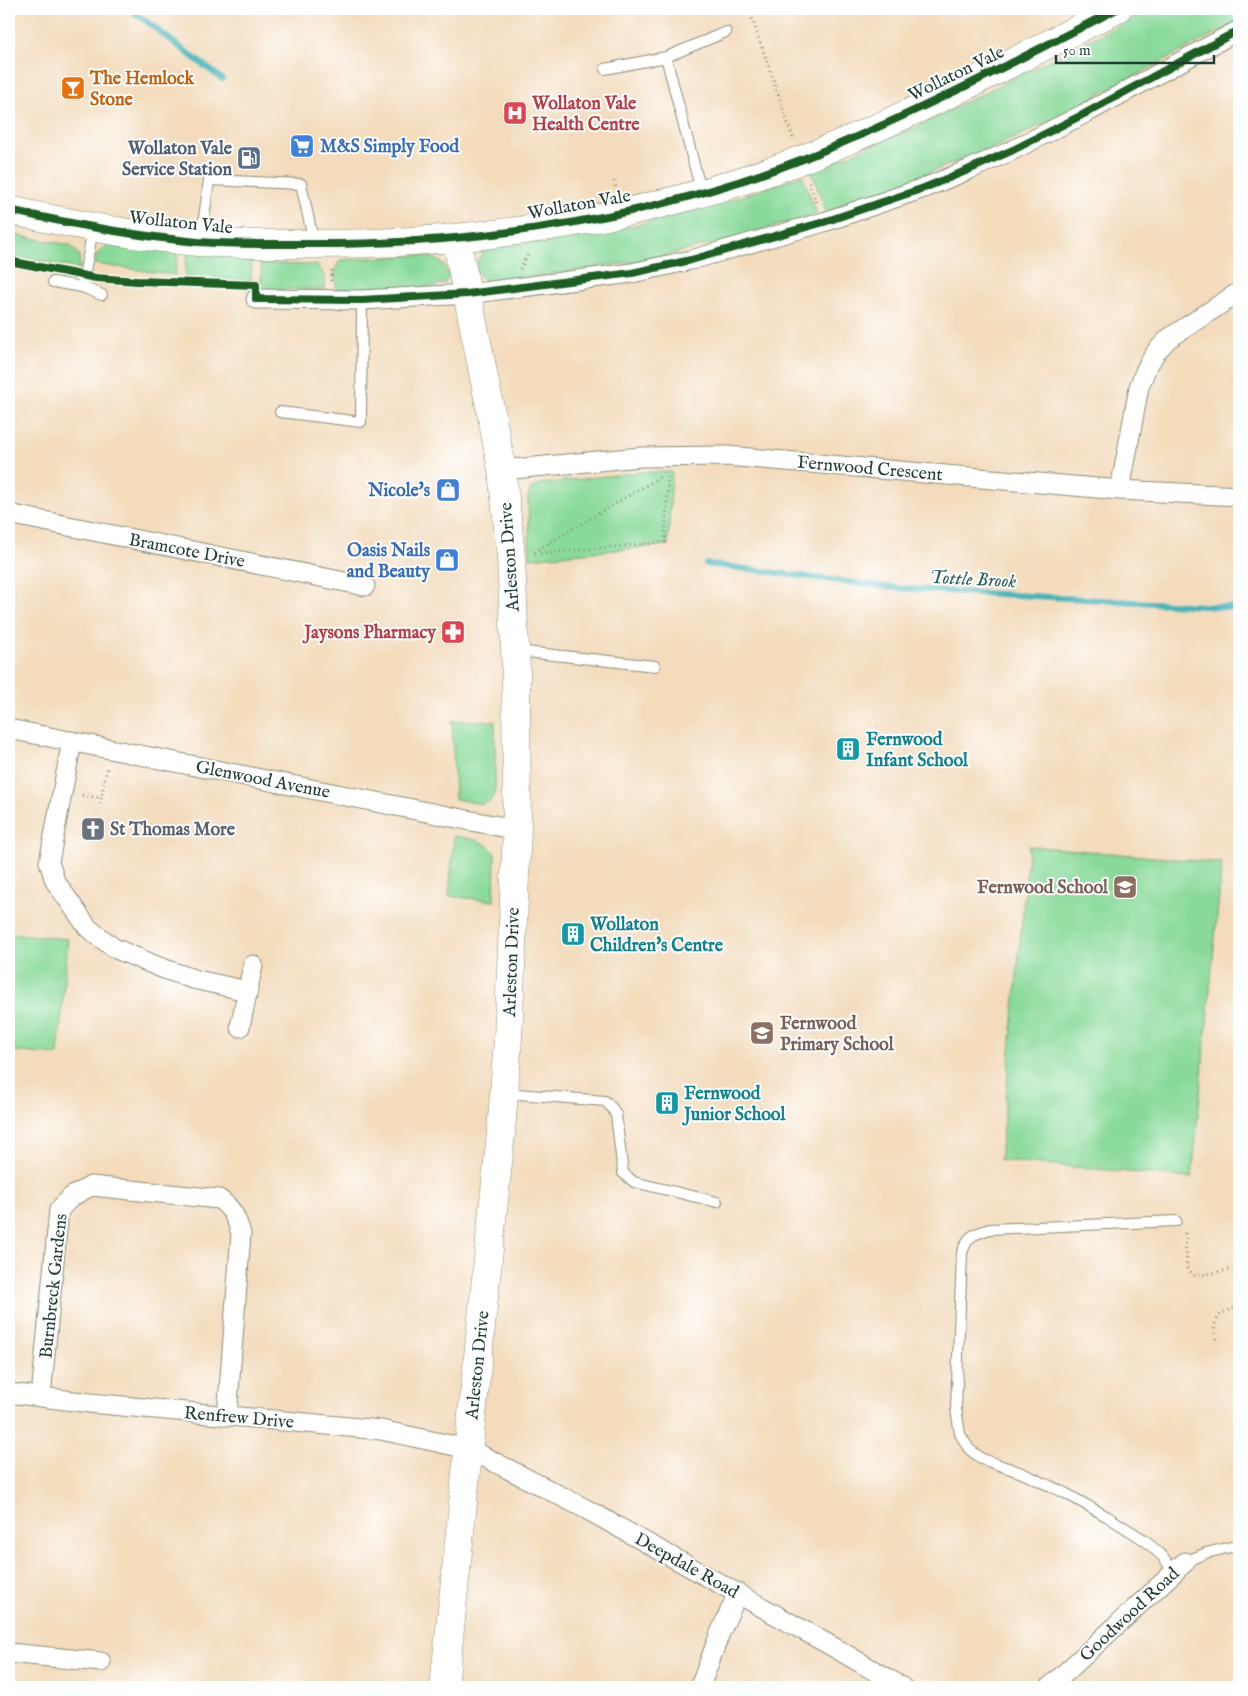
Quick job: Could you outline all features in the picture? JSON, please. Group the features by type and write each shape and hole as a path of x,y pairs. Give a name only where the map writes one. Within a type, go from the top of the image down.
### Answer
{"street":[{"name":"Wollaton Vale","path":"9,210 93,227 201,242 354,245 456,238 530,229 615,214 701,194 801,160 968,85 1117,9"},
{"path":"256,299 362,300 467,294 640,271 691,260 824,222 924,188 1013,150 1239,30"},
{"name":"Arleston Drive","path":"444,1687 504,1092 517,830 515,650 511,557 502,470 456,238"},
{"path":"1120,490 1139,387 1151,360 1168,339 1239,292"},
{"name":"Fernwood Crescent","path":"502,470 641,457 727,456 1120,490 1239,496"},
{"name":"Bramcote Drive","path":"9,514 365,586"},
{"name":"Glenwood Avenue","path":"9,729 517,830"},
{"path":"72,741 49,862 55,881 65,897 88,928 114,948 193,979 247,991"},
{"path":"240,1027 253,965"},
{"name":"Burnbreck Gardens","path":"41,1396 59,1210 63,1204 72,1196 91,1186 219,1199 227,1204 234,1213 241,1234 227,1416"},
{"name":"Renfrew Drive","path":"9,1393 381,1430 469,1449"},
{"name":"Deepdale Road","path":"469,1449 586,1509 902,1687"},
{"name":"Goodwood Road","path":"1050,1687 1179,1567"},
{"path":"700,1687 720,1633 738,1593"},
{"path":"9,1653 101,1662"}],"lane":[{"path":"605,69 666,57 726,32"},
{"path":"666,57 701,194"},
{"path":"201,242 209,180 301,184 314,244"},
{"path":"82,288 93,227"},
{"path":"53,282 82,288 102,295"},
{"path":"280,412 361,422 362,300"},
{"path":"515,650 655,666"},
{"path":"504,1092 605,1102 616,1115 623,1173 634,1182 717,1202"},
{"path":"1176,1221 990,1229 974,1234 966,1240 962,1254 956,1409 960,1434 969,1449 982,1459 1022,1473 1108,1517 1146,1541 1163,1557 1179,1567 1206,1554 1239,1545"}],"path":[{"path":"749,9 824,222"},
{"path":"508,289 532,246"},
{"path":"668,472 665,542 529,554 586,521 668,472"},
{"path":"100,804 102,793"},
{"path":"1176,1221 1184,1229 1186,1264 1189,1272 1195,1276 1229,1270 1239,1272"},
{"path":"1216,1339 1214,1328 1217,1318 1227,1310 1239,1306"}],"green space":[{"path":"1151,9 1239,9 1239,21 1041,125 993,148 826,212 811,171 916,127"},
{"path":"802,175 817,214 732,239 647,260 502,281 483,279 476,270 477,262 481,255 494,247 577,237 629,227 729,200"},
{"path":"9,234 70,245 79,255 80,269 9,255"},
{"path":"114,244 178,253 175,275 95,264 100,251"},
{"path":"187,252 252,256 251,281 185,277"},
{"path":"419,255 434,258 442,263 449,276 445,283 432,287 337,290 334,272 340,260"},
{"path":"261,264 317,265 324,276 324,290 266,289 261,284"},
{"path":"640,472 672,472 668,545 530,558 528,498 531,488 540,484"},
{"path":"452,721 495,721 495,793 490,801 481,804 455,799"},
{"path":"454,836 471,839 487,845 495,854 494,901 449,896"},
{"path":"1029,846 1222,863 1192,1178 1000,1160"},
{"path":"9,933 68,939 58,1055 9,1051"}],"waterway":[{"name":"Tottle Brook","path":"130,9 222,79"},
{"name":"Tottle Brook","path":"706,564 896,588 1239,608"}],"cycle path":[{"path":"9,210 126,233 198,242 232,244 356,244 486,235 551,226 679,199 742,181 803,159 923,107 1117,9"},
{"path":"9,261 96,278 256,285 256,299 362,300 467,294 632,273 691,260 824,222 924,188 1013,150 1084,114 1239,30"}],"place":[{"name":"The Hemlock Stone","path":"73,88"},
{"name":"Wollaton Vale Health Centre","path":"515,113"},
{"name":"M&S Simply Food","path":"302,146"},
{"name":"Wollaton Vale Service Station","path":"249,158"},
{"name":"Nicole's","path":"448,490"},
{"name":"Oasis Nails and Beauty","path":"447,560"},
{"name":"Jaysons Pharmacy","path":"453,632"},
{"name":"Fernwood Infant School","path":"848,749"},
{"name":"St Thomas More","path":"93,829"},
{"name":"Fernwood School","path":"1125,887"},
{"name":"Wollaton Children's Centre","path":"573,934"},
{"name":"Fernwood Primary School","path":"762,1033"},
{"name":"Fernwood Junior School","path":"667,1103"}]}
